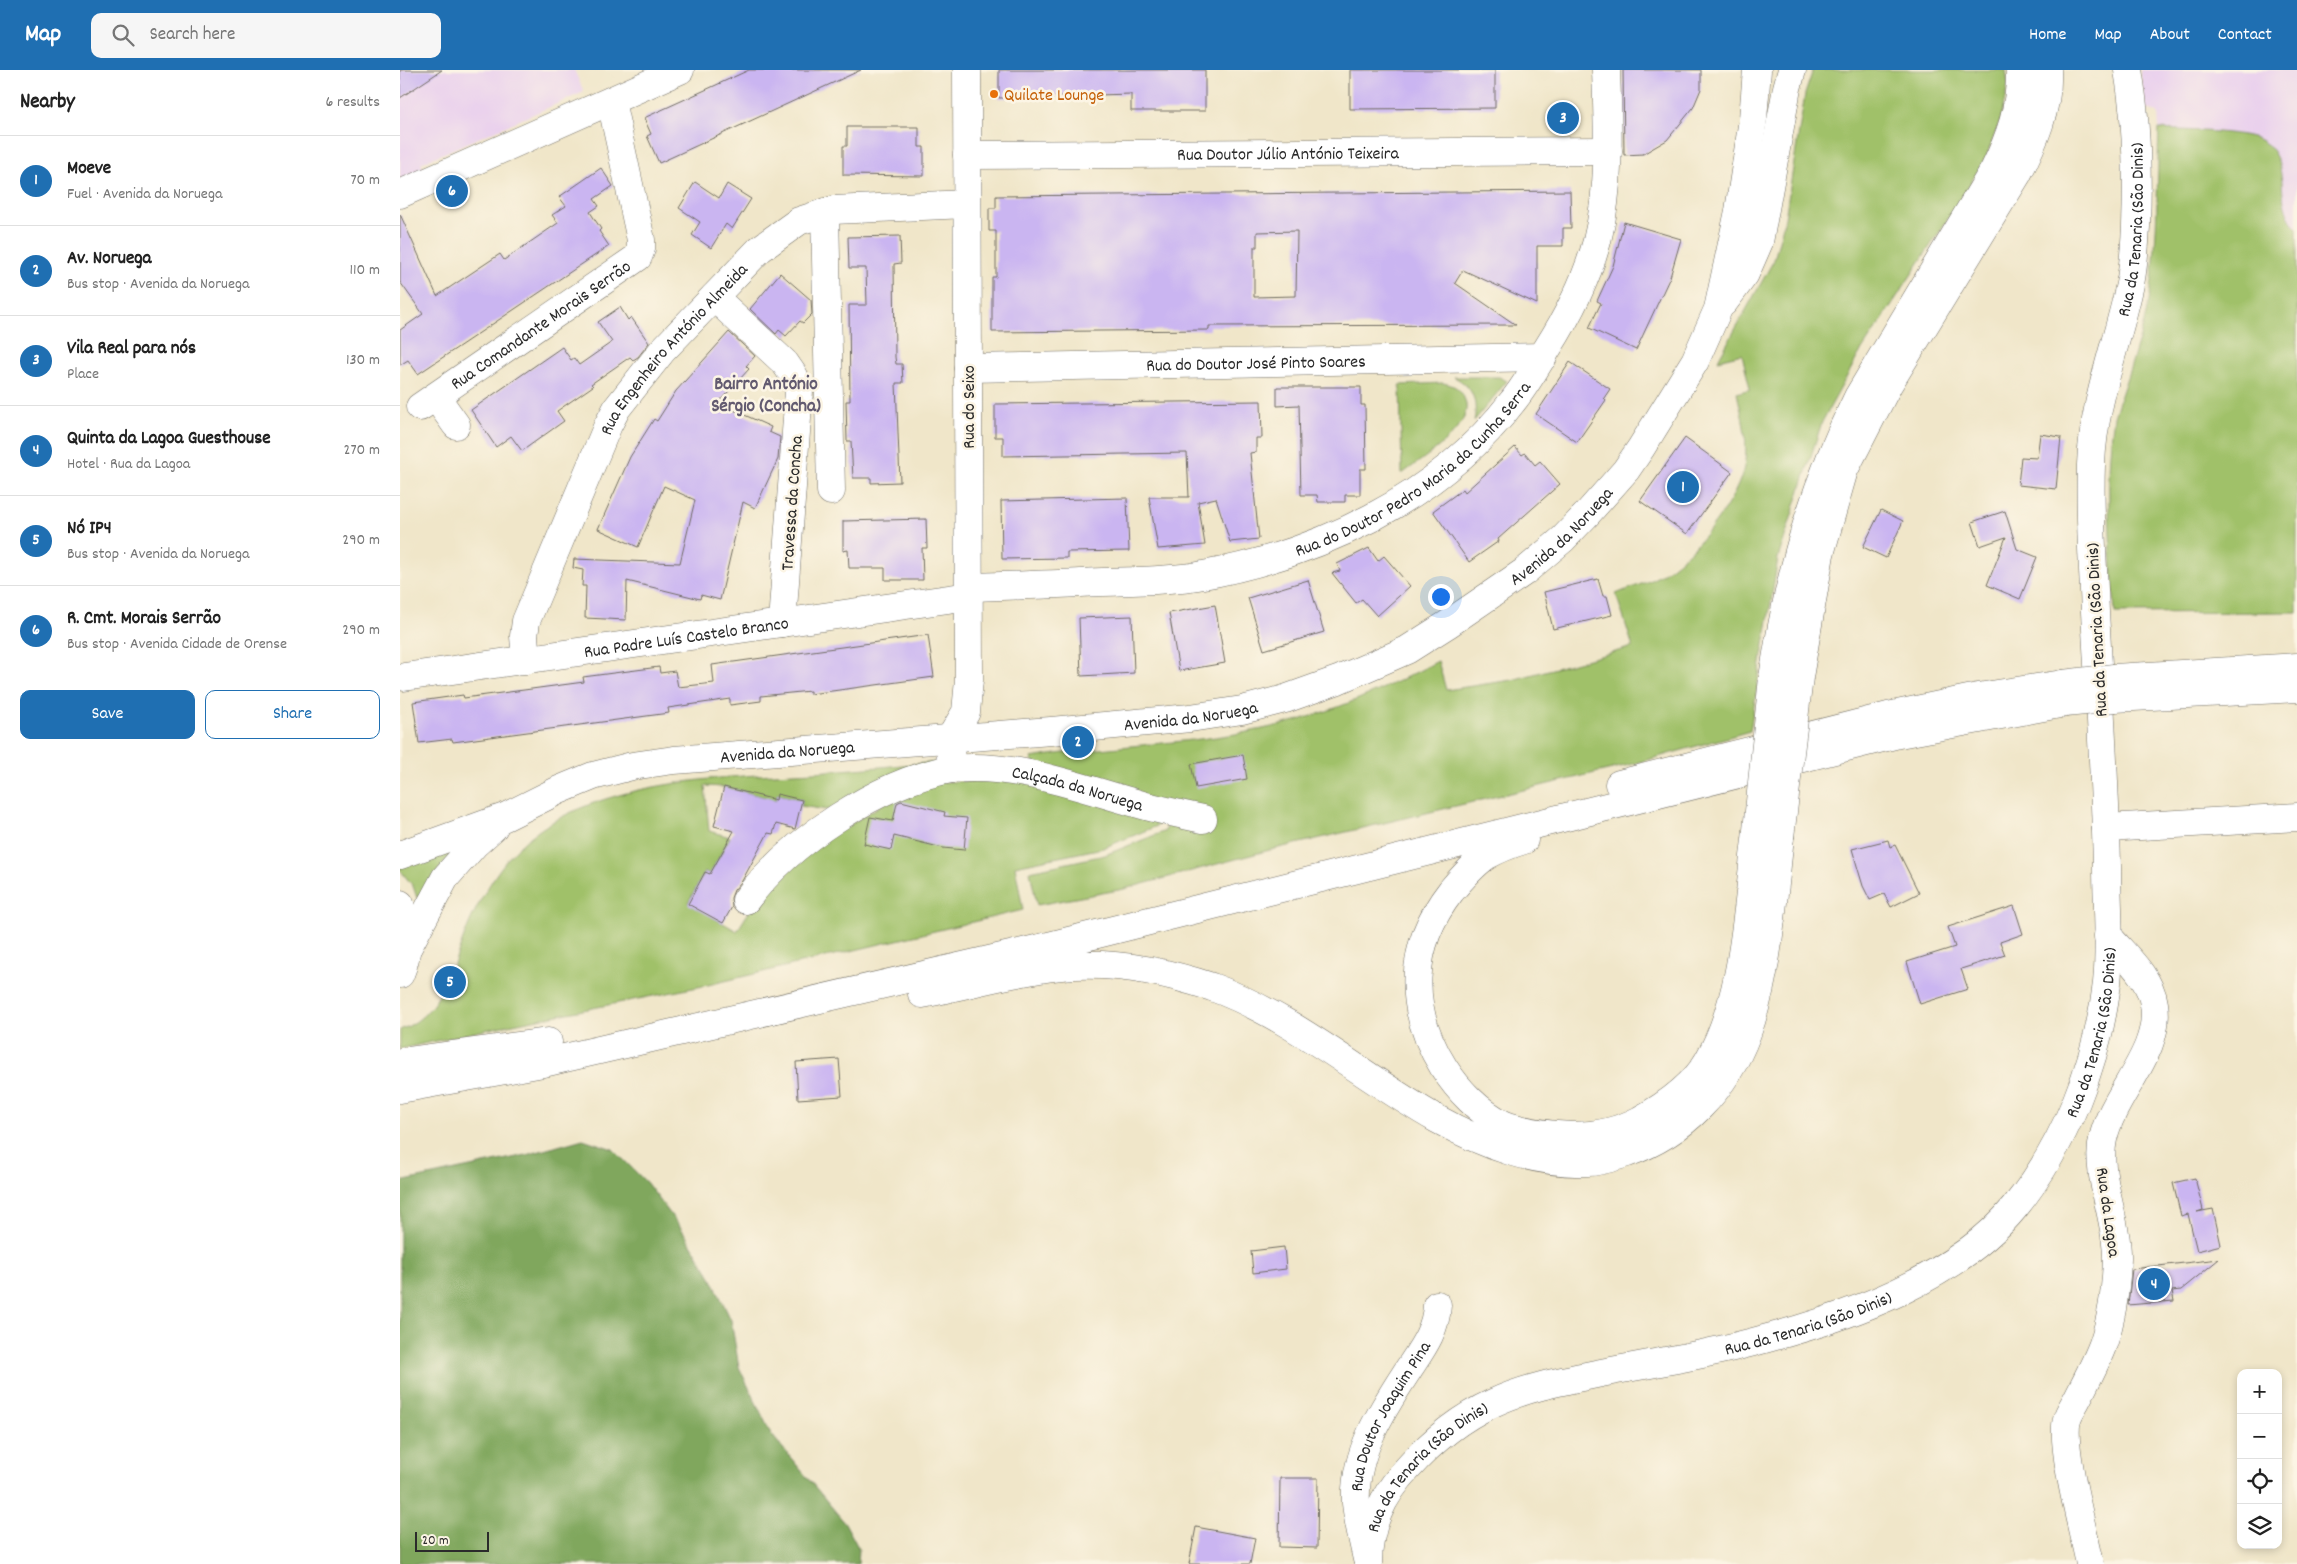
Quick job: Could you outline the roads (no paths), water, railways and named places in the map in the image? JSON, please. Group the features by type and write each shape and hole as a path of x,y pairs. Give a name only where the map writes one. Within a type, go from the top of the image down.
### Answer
{"main road":[{"path":"400,194 680,70"},
{"name":"Rua do Seixo","path":"950,739 964,716 968,701 967,70"},
{"name":"Rua do Doutor Pedro Maria da Cunha Serra","path":"969,592 1196,576 1234,568 1318,543 1373,517 1430,480 1480,437 1512,402 1543,357 1577,294 1596,242 1604,207 1608,151 1606,70"},
{"path":"1718,309 1744,182 1753,119 1757,70"},
{"path":"1718,309 1745,274 1759,242 1786,88 1792,70"},
{"path":"400,1062 711,1039 1035,970 1070,966 1118,966 1149,970 1180,978 1211,987 1240,999 1324,1047 1403,1099 1474,1138 1510,1152 1535,1158 1591,1162 1638,1149 1675,1129 1707,1101 1730,1068 1747,1033 1760,984 1768,839 1786,677 1792,577 1820,480 1858,398 1994,170 2007,142 2020,96 2020,70"},
{"path":"1786,677 1844,470 1888,385 2017,175 2030,150 2045,105 2047,70"},
{"name":"Rua da Tenaria (São Dinis)","path":"1368,1562 1372,1527 1381,1504 1391,1487 1434,1442 1473,1414 1492,1403 1534,1388 1740,1345 1826,1320 1901,1290 1949,1264 1993,1230 2012,1210 2043,1168 2056,1144 2079,1092 2096,1039 2107,983 2106,828 2092,557 2091,462 2099,402 2132,277 2137,171 2135,116 2128,70"},
{"name":"Rua Comandante Morais Serrão","path":"456,425 428,402 631,263 639,255 641,249 640,240 611,101"},
{"name":"Rua Doutor Júlio António Teixeira","path":"967,155 1608,151"},
{"name":"Rua Engenheiro António Almeida","path":"526,660 524,640 526,622 611,419 654,360 760,249 774,237 799,221 825,212 849,208 968,204"},
{"path":"825,212 831,492"},
{"name":"Travessa da Concha","path":"714,297 785,363 796,380 799,401 782,623"},
{"name":"Avenida da Noruega","path":"504,817 559,790 593,776 640,764 1163,721 1242,710 1314,689 1407,650 1479,604 1524,572 1563,539 1607,493 1641,448 1702,348 1718,309"},
{"name":"Rua do Doutor José Pinto Soares","path":"968,368 1543,357"},
{"name":"Rua Padre Luís Castelo Branco","path":"404,677 782,623 969,592"},
{"path":"400,1089 764,996 1050,928 1815,733 1978,697 2064,693 2297,668"},
{"path":"2115,688 2297,688"},
{"path":"400,1070 545,1052 1049,946 2064,693"},
{"path":"1768,839 1741,949 1733,995 1722,1030 1708,1062 1688,1086 1658,1110 1630,1125 1600,1135 1572,1136 1540,1133 1504,1124 1476,1106 1453,1082 1432,1050 1423,1023 1417,994 1418,965 1425,937 1438,908 1460,880 1485,857 1541,834 1794,770 1899,734"},
{"path":"950,739 952,769"},
{"name":"Calçada da Noruega","path":"746,900 767,872 782,858 833,822 884,791 935,772 952,769 983,767 1016,770 1203,820"},
{"path":"400,855 424,848 504,817"},
{"path":"400,974 408,947 445,878 475,844 504,817"},
{"path":"2106,828 2297,817"},
{"path":"400,904 405,918 408,947"},
{"name":"Rua da Lagoa","path":"2090,1564 2066,1445 2067,1419 2103,1344 2116,1270 2115,1228 2102,1167 2102,1141 2111,1114 2150,1044 2154,1024 2154,1003 2148,984 2108,936"},
{"name":"Rua Doutor Joaquim Pina","path":"1368,1562 1358,1520 1356,1502 1356,1483 1360,1464 1366,1444 1385,1407 1430,1336 1437,1306"}],"place":[{"name":"Quilate Lounge","path":"994,94"},
{"name":"Vila Real para nós","path":"1563,118"},
{"name":"R. Cmt. Morais Serrão","path":"452,191"},
{"name":"Moeve","path":"1683,487"},
{"name":"Av. Noruega","path":"1078,742"},
{"name":"Nó IP4","path":"450,982"},
{"name":"Quinta da Lagoa Guesthouse","path":"2154,1284"}],"district":[{"name":"Bairro António Sérgio (Concha)","path":"766,393"}]}
